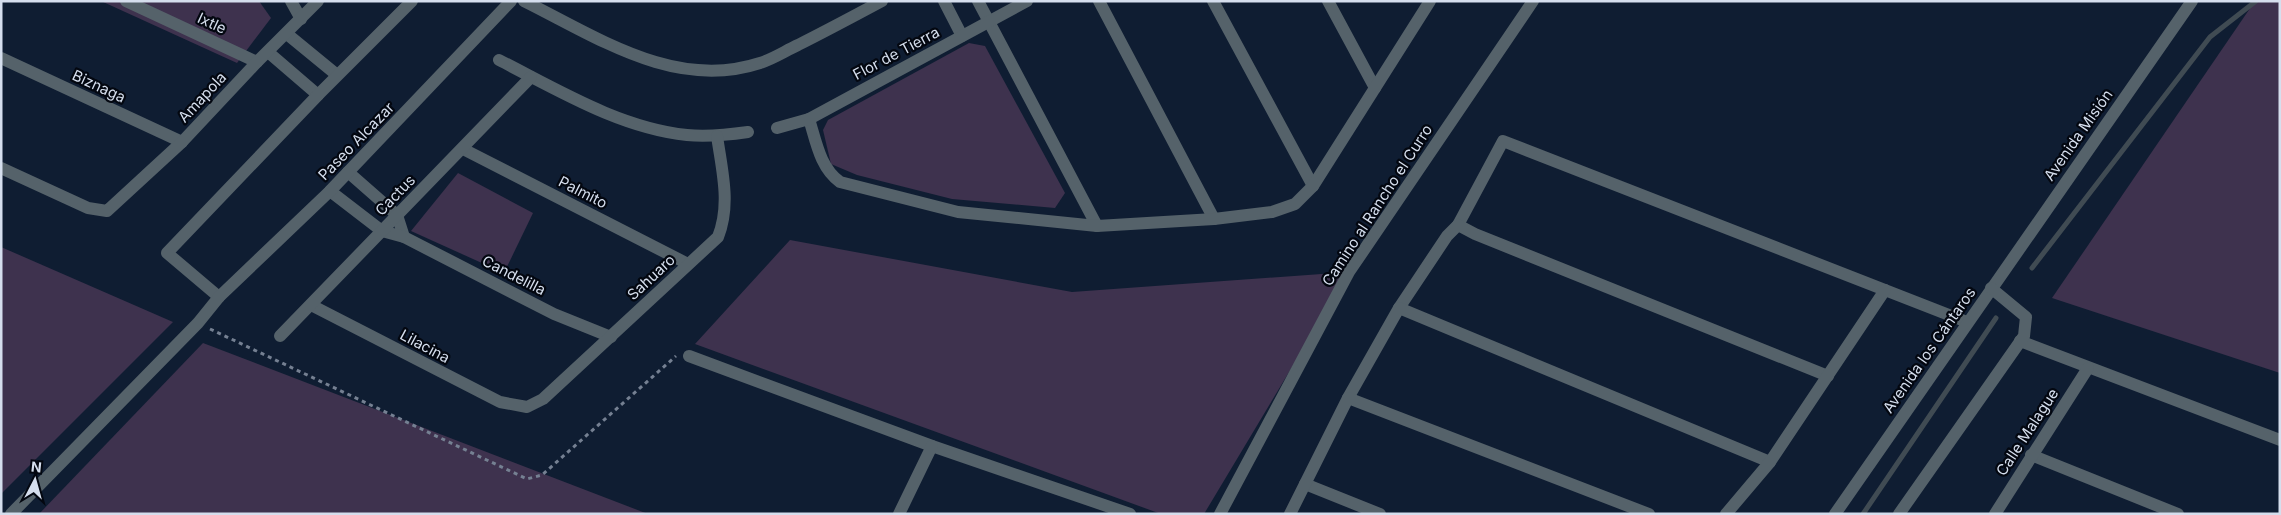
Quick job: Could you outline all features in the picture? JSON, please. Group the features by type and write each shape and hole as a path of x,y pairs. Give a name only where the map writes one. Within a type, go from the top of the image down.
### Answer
{"street":[{"name":"Ixtle","path":"126,1 257,62"},
{"path":"291,1 301,19"},
{"name":"Amapola","path":"1,168 88,208 107,211 182,142 257,62 318,1"},
{"path":"219,297 167,253 337,75 412,1"},
{"name":"Paseo Alcazar","path":"11,514 198,323 219,297 330,191 511,1"},
{"path":"524,1 642,58 679,69 705,71 732,70 761,63 882,1"},
{"path":"944,1 962,36"},
{"path":"978,1 1097,226"},
{"name":"Flor de Tierra","path":"777,128 809,119 1027,1"},
{"path":"1099,1 1214,219"},
{"path":"1214,1 1314,186"},
{"path":"1328,1 1375,88"},
{"path":"809,119 824,164 833,177 840,182 958,212 1097,226 1214,219 1272,212 1296,204 1314,186 1430,1"},
{"name":"Camino al Rancho el Curro","path":"1220,514 1349,272 1533,1"},
{"name":"Avenida Misión","path":"1991,288 2192,1"},
{"path":"287,34 337,75"},
{"path":"268,52 318,95"},
{"name":"Biznaga","path":"1,58 182,142"},
{"path":"499,60 606,113 646,127 686,135 717,136 748,132"},
{"name":"Cactus","path":"280,336 463,149 531,76"},
{"name":"Sahuaro","path":"527,407 543,399 718,237 725,220 726,200 717,136"},
{"path":"1290,514 1348,398 1400,308 1447,236 1458,225 1502,141 1967,322"},
{"name":"Palmito","path":"463,149 688,264"},
{"path":"348,172 397,215 404,237"},
{"path":"330,191 382,231"},
{"path":"1458,225 1475,234 1828,376"},
{"name":"Candelilla","path":"382,231 404,237 554,314 612,336"},
{"name":"Avenida los Cántaros","path":"1835,514 1991,288 2026,317 2024,336 1899,514"},
{"path":"1726,514 1770,462 1885,290"},
{"name":"Lilacina","path":"311,305 484,394 513,406 527,407"},
{"path":"1400,308 1770,462"},
{"path":"2020,342 2280,440"},
{"path":"689,356 932,446 1130,514"},
{"name":"Calle Malague","path":"1995,514 2088,368"},
{"path":"1348,398 1649,514"},
{"path":"899,514 932,446"},
{"path":"2031,455 2178,514"},
{"path":"1305,484 1380,514"}],"path":[{"path":"198,323 526,479 542,476 674,357 680,354 689,356"}],"shaded area":[{"path":"101,1 259,1 271,18 237,63"},
{"path":"2255,1 2280,1 2280,373 2052,298"},
{"path":"969,43 985,46 1065,193 1055,208 952,199 857,175 831,164 823,130 828,120"},
{"path":"458,173 533,213 504,273 411,231"},
{"path":"790,240 1072,292 1349,272 1204,514 1161,514 695,344"},
{"path":"1,247 173,322 1,494"},
{"path":"203,343 648,514 39,514"}],"waterway":[{"path":"2032,268 2210,37 2256,1"},
{"path":"1863,514 1996,318"}]}
